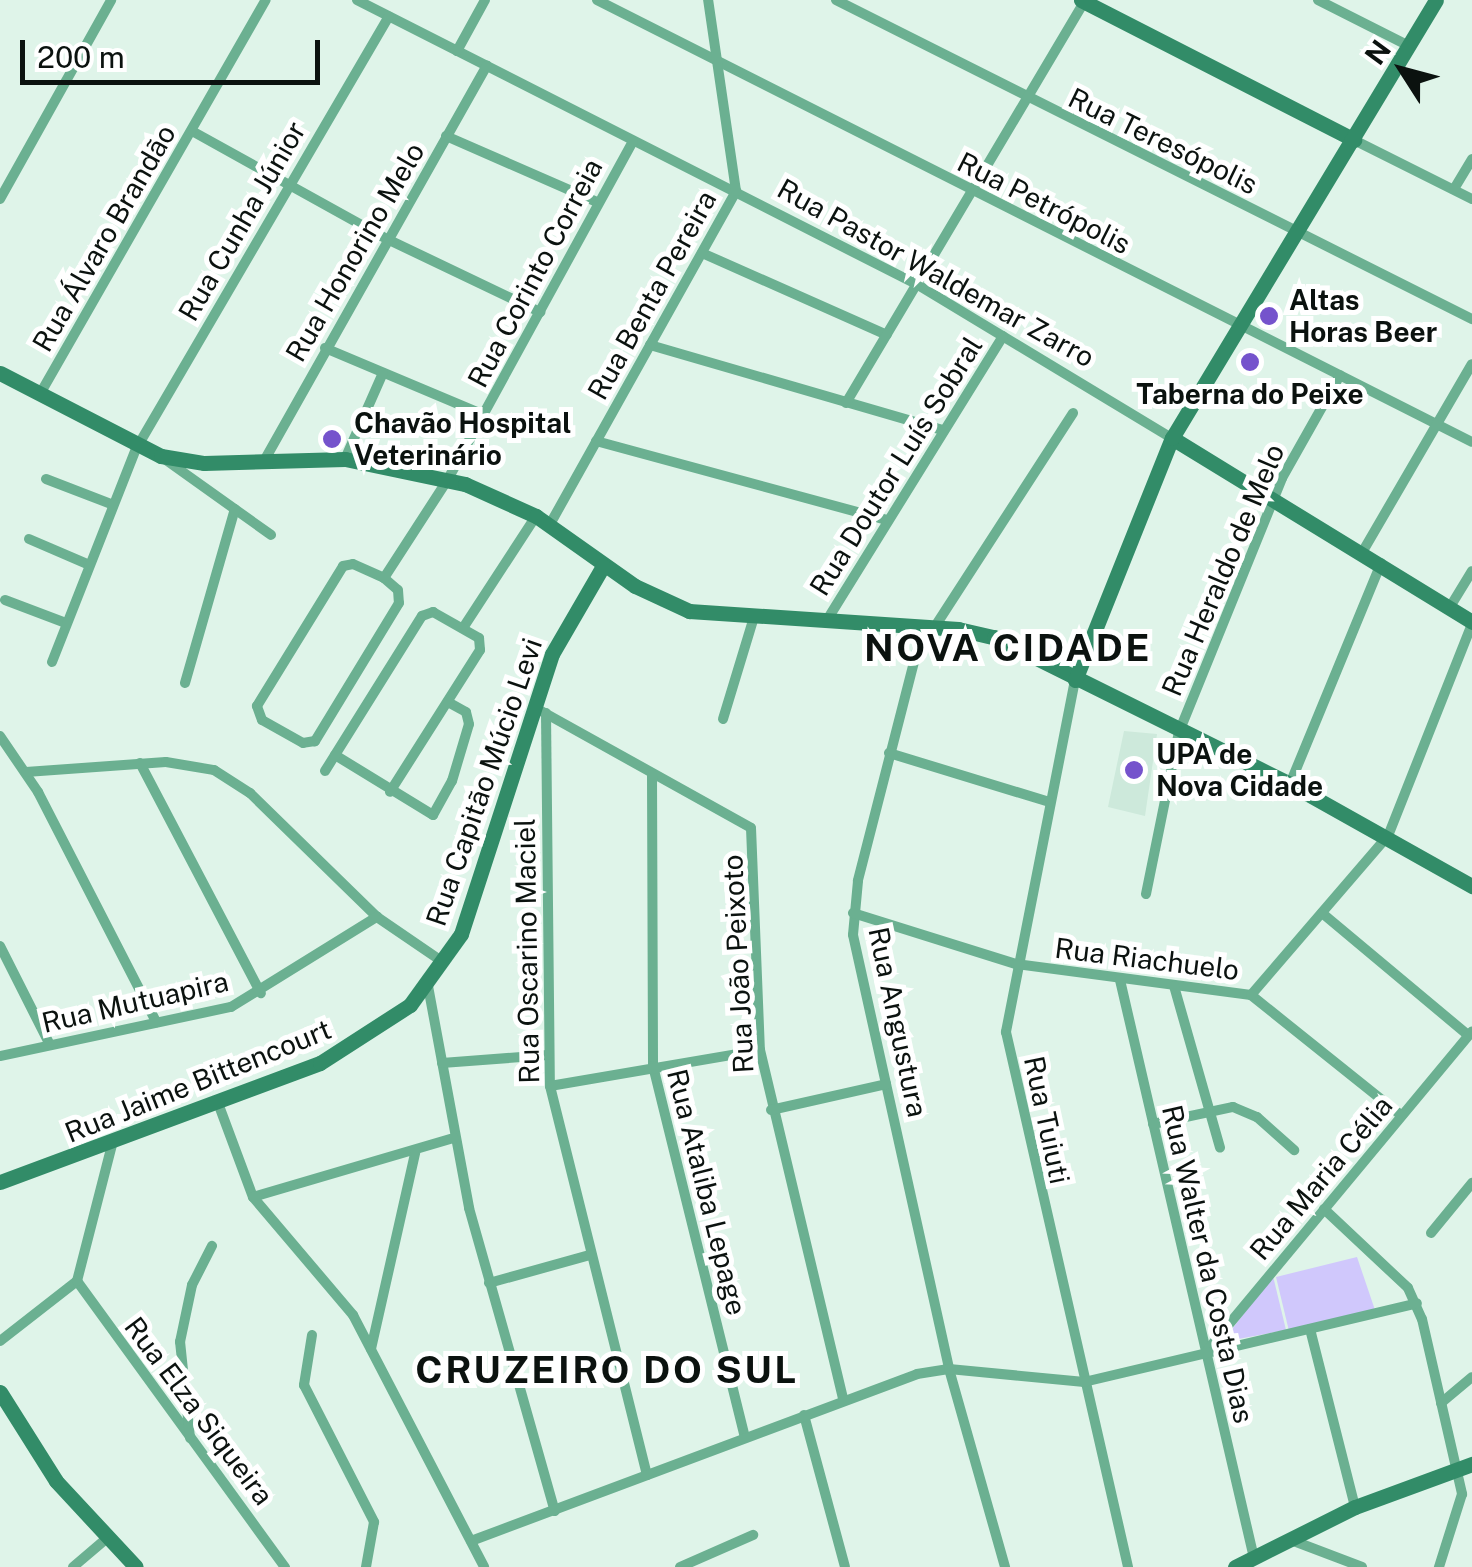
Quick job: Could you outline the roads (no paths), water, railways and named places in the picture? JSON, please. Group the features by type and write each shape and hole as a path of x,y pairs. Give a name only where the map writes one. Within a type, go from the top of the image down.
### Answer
{"main road":[{"path":"1083,0 1354,140"},
{"path":"1075,680 1172,438 1300,234 1436,0"},
{"path":"0,372 136,448 161,456 264,461 344,459 448,479 542,521 603,566 689,612 929,627 994,637 1290,784 1472,886"},
{"name":"Rua Pastor Waldemar Zarro","path":"1172,438 1382,562 1472,623"},
{"name":"Rua Capitão Múcio Levi","path":"445,963 472,906 540,710 561,634 603,566"},
{"name":"Rua Jaime Bittencourt","path":"0,1182 112,1144 350,1048 392,1022 445,963"},
{"path":"0,1392 56,1481 136,1567"},
{"path":"1236,1567 1355,1507 1465,1465"}],"street":[{"path":"0,200 112,0"},
{"name":"Rua Álvaro Brandão","path":"40,394 266,0"},
{"name":"Rua Pastor Waldemar Zarro","path":"357,0 918,284 1172,438"},
{"path":"458,51 486,0"},
{"name":"Rua Petrópolis","path":"596,0 1472,442"},
{"path":"708,0 736,192"},
{"name":"Rua Teresópolis","path":"836,0 1472,319"},
{"path":"846,403 1029,100 1083,0"},
{"path":"1318,0 1409,46"},
{"name":"Rua Cunha Júnior","path":"52,662 136,448 388,16"},
{"name":"Rua Honorino Melo","path":"264,461 487,66"},
{"path":"192,131 387,239 540,312"},
{"path":"446,136 597,202"},
{"path":"1354,140 1472,199"},
{"name":"Rua Corinto Correia","path":"384,578 448,479 597,202 634,141"},
{"path":"1454,189 1472,159"},
{"name":"Rua Benta Pereira","path":"464,628 596,441 736,192"},
{"path":"702,253 887,335"},
{"name":"Rua Doutor Luís Sobral","path":"827,620 1003,336"},
{"path":"650,345 943,430"},
{"path":"325,348 484,415"},
{"path":"1363,551 1472,364"},
{"path":"344,459 384,372"},
{"name":"Rua Heraldo de Melo","path":"1146,894 1179,732 1274,500 1340,375"},
{"name":"Rua Angustura","path":"1005,1567 949,1368 886,1084 853,913 889,753 929,627 1073,412"},
{"path":"596,441 887,520"},
{"path":"161,456 271,536"},
{"path":"46,479 111,504"},
{"path":"185,683 235,509"},
{"path":"29,539 88,564"},
{"path":"1290,784 1382,562"},
{"path":"343,566 384,578 398,590 399,603 316,741 297,742 262,720 259,698 343,566"},
{"path":"1450,607 1472,572"},
{"path":"5,600 66,623"},
{"path":"325,771 422,616 433,612 478,638 480,650 390,792"},
{"path":"723,719 754,616"},
{"path":"1251,995 1388,836 1472,623"},
{"name":"Rua Tuiuti","path":"1075,680 1006,1016 1009,1056 1128,1567"},
{"path":"335,755 428,814 440,809 470,720 448,702"},
{"name":"Rua João Peixoto","path":"540,710 742,821 755,839 760,1050 771,1110 842,1398"},
{"name":"Rua Oscarino Maciel","path":"540,710 550,1086 647,1476"},
{"path":"0,736 26,772 156,1022"},
{"path":"889,753 1049,802"},
{"path":"26,772 140,763 193,765 232,780 377,916 445,963"},
{"path":"140,763 261,993"},
{"name":"Rua Ataliba Lepage","path":"652,774 652,1066 745,1437"},
{"name":"Rua Riachuelo","path":"853,913 1016,964 1251,995 1402,1116"},
{"path":"1322,913 1470,1033"},
{"name":"Rua Mutuapira","path":"0,1056 231,1006 261,993 377,916"},
{"path":"0,946 50,1043"},
{"name":"Rua Walter da Costa Dias","path":"1120,980 1254,1558"},
{"path":"428,986 454,1138 554,1511"},
{"path":"1174,986 1220,1148"},
{"name":"Rua Maria Célia","path":"1204,1353 1470,1033"},
{"path":"550,1086 760,1050"},
{"path":"442,1063 548,1055"},
{"path":"771,1110 886,1084"},
{"path":"218,1103 253,1196 339,1294 484,1567"},
{"path":"1153,1124 1210,1112 1247,1111 1294,1150"},
{"path":"253,1196 415,1153 454,1138"},
{"path":"0,1341 77,1281 112,1144"},
{"path":"371,1350 415,1153"},
{"path":"1430,1232 1472,1182"},
{"path":"1324,1210 1417,1302 1441,1403 1465,1465 1467,1496 1438,1567"},
{"path":"190,1440 180,1342 192,1285 212,1246"},
{"path":"490,1282 590,1255"},
{"name":"Rua Elza Siqueira","path":"77,1281 285,1567"},
{"path":"471,1541 842,1398 949,1368 1084,1382 1417,1302"},
{"path":"1310,1329 1355,1507"},
{"path":"312,1335 304,1385 374,1522 366,1567"},
{"path":"1441,1403 1472,1378"},
{"path":"804,1415 845,1567"},
{"path":"680,1567 696,1564 753,1534"},
{"path":"73,1567 106,1539"},
{"path":"1290,1540 1362,1567"}],"place":[{"name":"Altas Horas Beer","path":"1269,316"},
{"name":"Taberna do Peixe","path":"1250,362"},
{"name":"Chavão Hospital Veterinário","path":"332,439"},
{"name":"UPA de Nova Cidade","path":"1134,770"}],"district":[{"name":"NOVA CIDADE","path":"1008,648"},
{"name":"CRUZEIRO DO SUL","path":"607,1370"}]}
